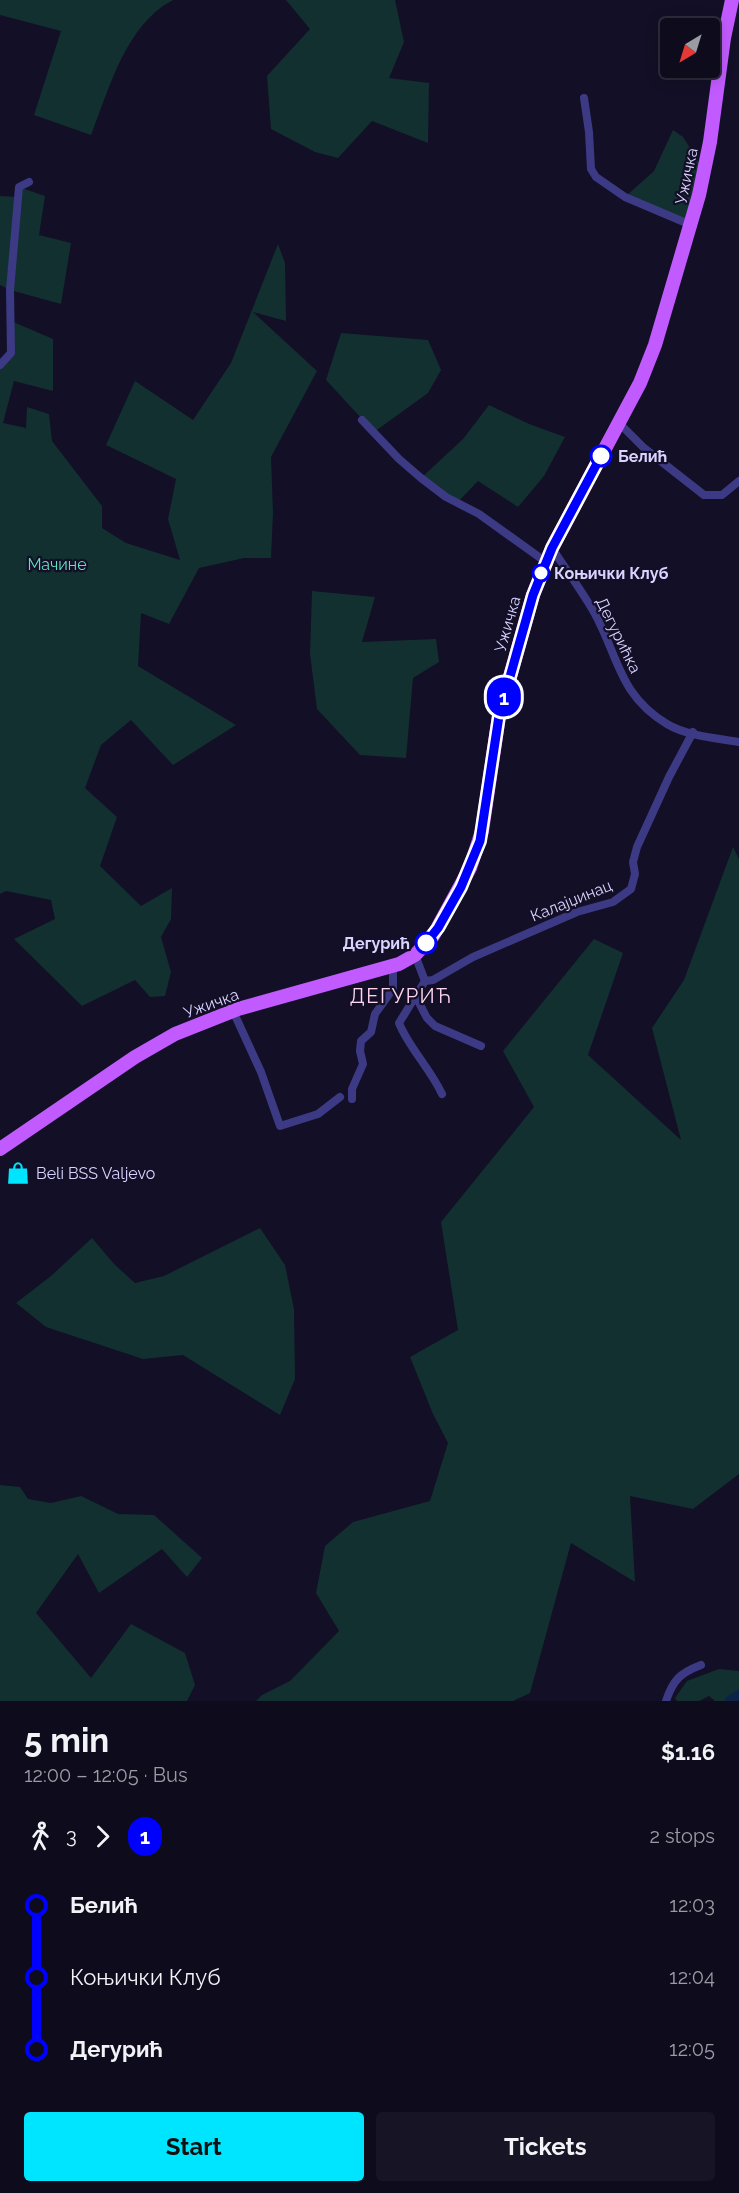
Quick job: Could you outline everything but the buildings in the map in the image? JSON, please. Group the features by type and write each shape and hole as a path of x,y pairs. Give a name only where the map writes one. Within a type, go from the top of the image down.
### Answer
{"main road":[{"name":"Ужичка","path":"0,1149 152,1046 190,1027 233,1011 393,966 415,955 438,928 466,878 477,851 484,822 496,731 530,603 552,548 640,383 653,351 691,225 710,142 724,38 732,0"}],"street":[{"path":"584,98 591,169 596,177 625,196 691,225"},
{"path":"0,365 12,353 10,290 19,188 29,182"},
{"path":"363,420 399,459 421,478 446,497 478,514 546,562"},
{"path":"619,423 644,448 704,495 722,495 739,481"},
{"name":"Дегурићка","path":"552,548 595,615 628,689 646,709 669,725 739,742"},
{"name":"Калајџинац","path":"425,981 433,980 473,957 577,912 613,902 631,889 635,874 633,862 637,847 669,777 693,732"},
{"path":"415,955 425,981 419,987 416,997 399,1023 404,1034 433,1074 442,1094"},
{"path":"352,1098 352,1089 363,1064 360,1051 362,1041 371,1032 375,1014 393,988 393,966"},
{"path":"416,997 427,1018 435,1026 481,1046"},
{"path":"233,1011 261,1072 280,1126 318,1114 340,1097"},
{"path":"666,1701 682,1672 701,1665"}],"green space":[{"path":"0,0 173,0 157,11 131,41 112,78 91,135 34,115 61,31 0,15"},
{"path":"286,0 395,0 404,42 389,78 429,83 428,143 372,121 338,158 315,152 271,129 267,76 310,29"},
{"path":"673,130 683,137 704,170 691,225 625,197 654,171"},
{"path":"19,187 45,196 39,235 71,243 61,304 0,285 0,196 17,197"},
{"name":"Мачине","path":"278,244 285,263 286,321 253,312 317,371 271,457 273,513 271,558 244,558 199,568 169,624 141,613 138,666 236,725 173,765 131,720 101,745 85,788 117,817 100,866 141,906 172,888 171,919 161,937 171,972 165,996 150,997 135,980 82,1006 14,939 55,919 51,900 6,891 0,894 0,365 11,353 11,321 53,339 53,391 14,381 3,423 26,428 27,407 49,414 52,441 102,506 102,528 126,543 180,560 168,519 176,479 106,445 135,381 193,420 231,363"},
{"path":"341,333 428,340 441,370 428,393 374,432 326,380"},
{"path":"489,405 529,424 565,437 544,476 518,507 478,481 457,503 421,478 463,439"},
{"path":"312,591 375,597 362,642 436,639 439,662 413,678 406,758 360,755 317,709 310,654"},
{"path":"733,847 739,859 739,1474 693,1509 630,1496 635,1582 571,1543 530,1693 513,1701 256,1701 262,1695 290,1681 339,1631 316,1593 325,1546 353,1522 430,1501 448,1443 433,1414 410,1357 458,1330 441,1222 534,1107 503,1051 594,939 623,953 588,1055 681,1140 652,1028 684,980"},
{"path":"260,1228 285,1265 294,1309 295,1379 280,1415 183,1355 143,1359 46,1327 16,1303 51,1276 92,1238 115,1265 135,1283 164,1276"},
{"path":"0,1485 20,1487 28,1499 51,1503 81,1496 118,1514 154,1515 202,1558 187,1577 162,1549 99,1593 78,1554 36,1613 91,1678 131,1624 185,1653 195,1685 187,1701 0,1701"},
{"path":"719,1669 739,1671 739,1701 715,1701 709,1696 699,1701 677,1701 675,1698 687,1681"}],"waterway":[{"path":"731,1701 739,1696"}],"bus line":[{"name":"1","path":"426,943 438,928 461,887 477,851 499,716 533,595 552,548 601,456"}],"place":[{"name":"Белић","path":"601,456"},
{"name":"Коњички Клуб","path":"541,573"},
{"name":"Дегурић","path":"426,943"},
{"name":"Beli BSS Valjevo","path":"18,1173"}],"district":[{"name":"ДЕГУРИЋ","path":"401,996"}]}
